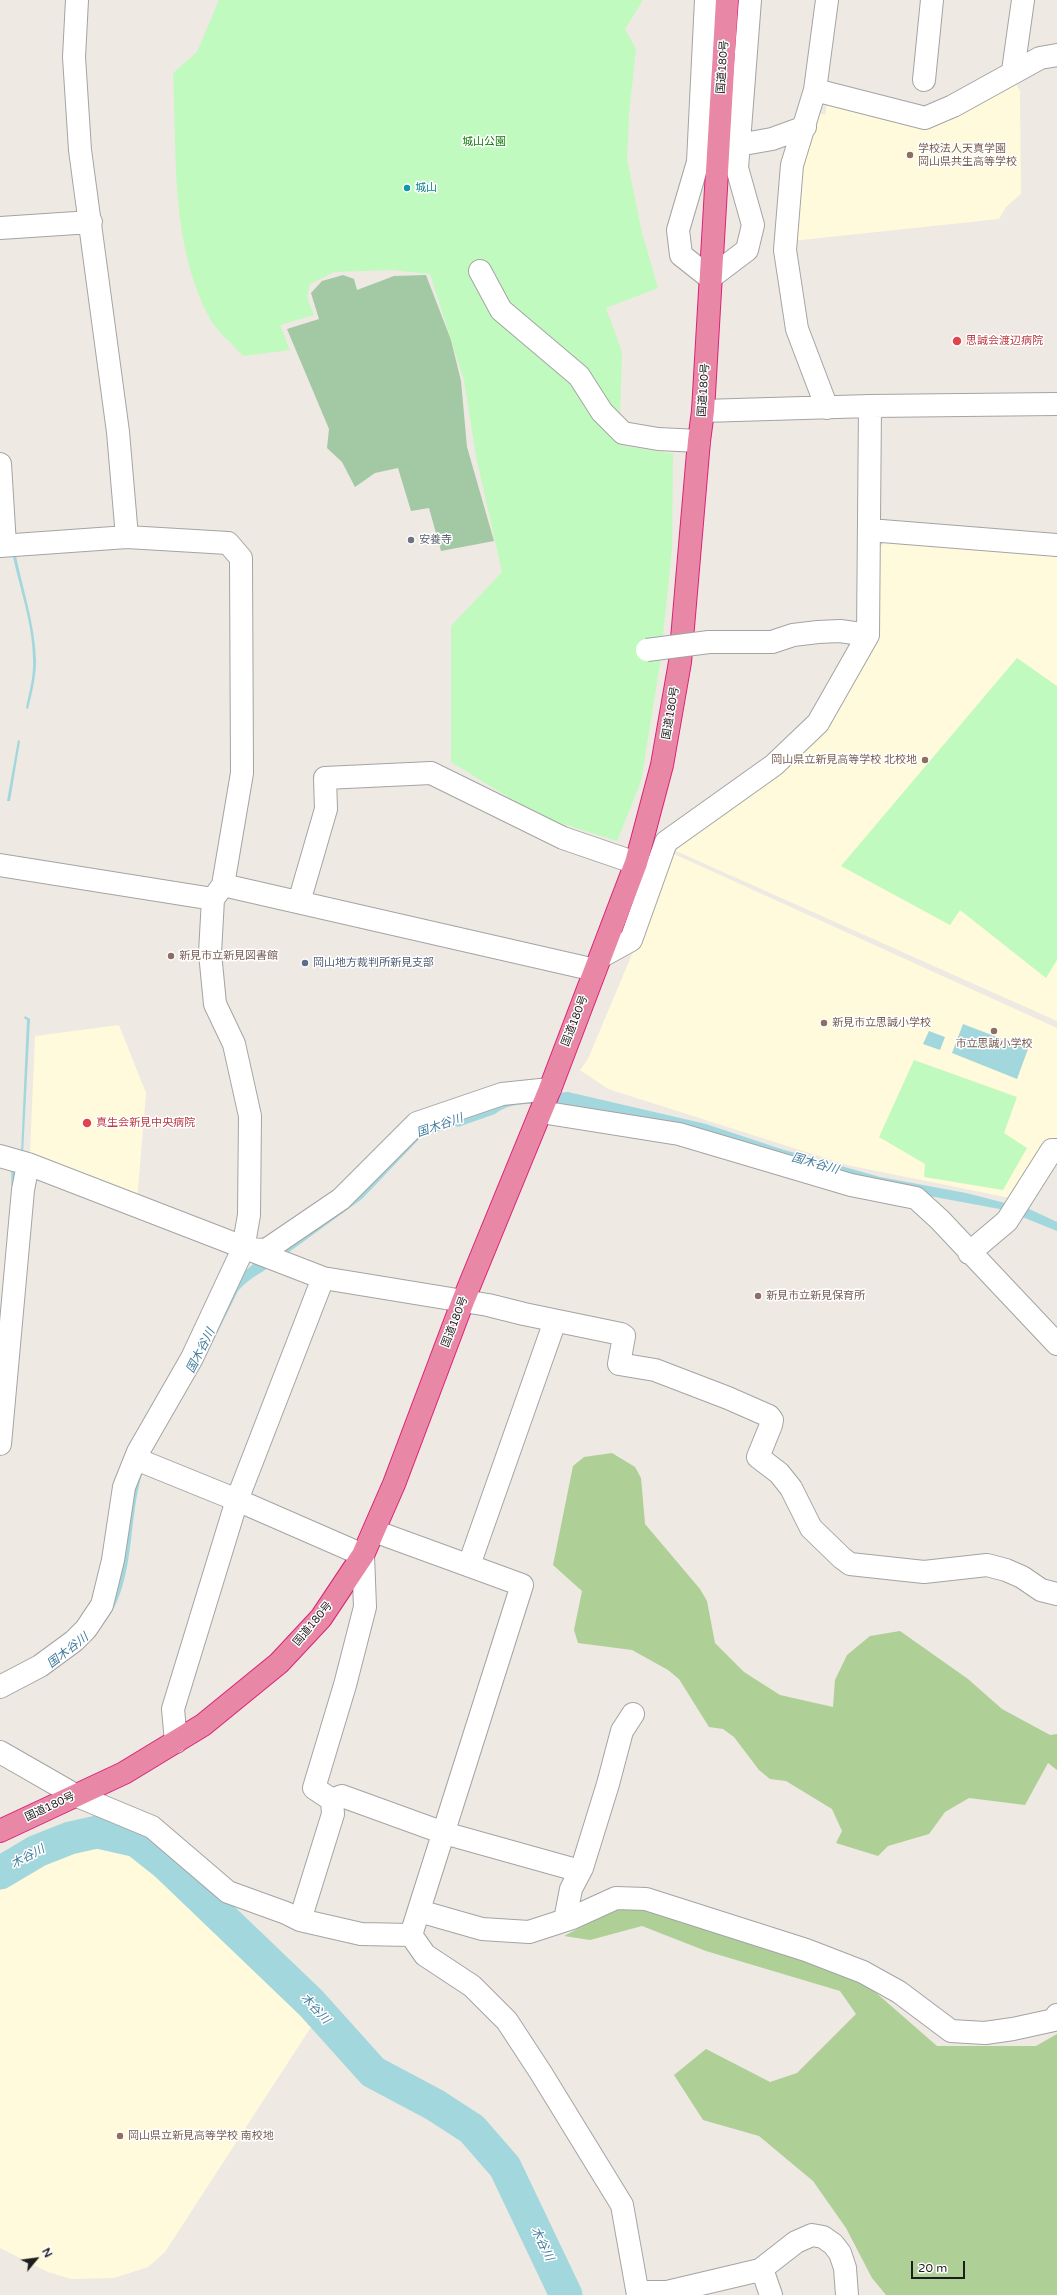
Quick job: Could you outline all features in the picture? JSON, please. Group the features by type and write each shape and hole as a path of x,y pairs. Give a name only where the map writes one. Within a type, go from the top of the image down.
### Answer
{"highway":[{"name":"国道180号","path":"0,1831 124,1773 176,1742 203,1725 279,1663 321,1618 363,1556 394,1484 463,1301 541,1112 636,863 662,766 680,662 699,441 703,411 727,0"}],"street":[{"path":"78,0 74,57 80,150 91,222 118,432 127,537"},
{"path":"706,0 698,162 678,230 681,255 710,278 746,250 753,224 737,168 750,0"},
{"path":"827,0 815,90 805,127 792,165 785,250 797,329 827,408"},
{"path":"924,80 932,0"},
{"path":"1013,71 1023,0"},
{"path":"815,90 926,118 952,106 1013,71 1040,58 1057,55"},
{"path":"738,145 772,139 805,127"},
{"path":"0,228 91,222"},
{"path":"480,271 501,310 580,376 602,412 623,433 658,439 699,441"},
{"path":"703,411 870,406 1057,404"},
{"path":"0,865 299,902 598,963 631,940 666,842 774,765 818,723 868,635 870,406"},
{"path":"0,464 2,546 127,537 228,543 241,558 242,773 218,892 210,953 215,1004 234,1044 250,1116 249,1215 243,1249 143,1462 124,1487 113,1560 104,1597 98,1611 86,1629 64,1649 40,1666 0,1687"},
{"path":"869,530 1057,545"},
{"path":"647,650 709,642 772,642 793,635 818,632 840,631 868,635"},
{"path":"299,902 326,809 325,778 431,773 562,838 636,863"},
{"path":"243,1249 266,1250 340,1199 417,1123 502,1094 550,1089"},
{"path":"541,1112 679,1134 851,1185 916,1198 940,1220 969,1253 1057,1344"},
{"path":"969,1253 1008,1222 1052,1150 1057,1150"},
{"path":"0,1156 28,1164 243,1249 323,1278 463,1301 621,1334 624,1336 619,1364 655,1370 721,1395 769,1416 772,1420 771,1425 758,1457 779,1474 791,1488 811,1528 850,1564 924,1572 987,1565 1006,1570 1022,1577 1041,1590 1057,1594"},
{"path":"0,1444 23,1190 28,1164"},
{"path":"176,1742 173,1709 237,1500 323,1278"},
{"path":"469,1565 555,1321"},
{"path":"143,1462 237,1500 363,1556 365,1607 345,1685 314,1788 332,1800"},
{"path":"374,1531 522,1585 411,1935"},
{"path":"565,1920 571,1889 580,1871 608,1784 622,1731 633,1714"},
{"path":"0,1752 75,1795 152,1827 228,1892 286,1913 300,1920 361,1934 411,1935"},
{"path":"332,1800 342,1796 444,1833 580,1871"},
{"path":"300,1920 333,1814 332,1800"},
{"path":"419,1911 482,1929 528,1932 565,1920 616,1898 646,1900 806,1950 863,1972 899,1992 951,2031 984,2032 1013,2029 1054,2020 1057,2015"},
{"path":"411,1935 425,1955 472,1986 507,2021 541,2073 622,2205 638,2294 667,2292 762,2269 796,2242 812,2235 823,2237 833,2244 840,2253 845,2268 847,2295"},
{"path":"762,2269 771,2295"}],"shaded area":[{"name":"学校法人天真学園 岡山県共生高等学校","path":"1014,80 1020,91 1021,194 1006,207 999,219 792,241 798,162 817,126 819,113 825,115 828,99 921,122"},
{"name":"岡山県立新見高等学校 北校地","path":"890,537 1057,551 1057,1021 676,851 684,837 771,781 817,739 829,721 874,638 873,553"},
{"name":"新見市立思誠小学校","path":"674,854 1057,1028 1057,1143 1045,1139 1010,1198 847,1165 608,1089 580,1070 588,1059"},
{"name":"真生会新見中央病院","path":"119,1025 146,1093 137,1202 28,1157 30,1153 35,1036"},
{"name":"岡山県立新見高等学校 南校地","path":"86,1847 122,1850 148,1867 313,2024 165,2252 148,2267 114,2278 71,2279 48,2272 0,2248 0,1890 57,1856"}],"green space":[{"name":"城山公園","path":"219,0 643,0 625,29 636,49 629,114 627,159 642,233 658,288 606,308 622,352 619,445 673,454 672,549 660,664 641,781 617,841 541,817 451,762 451,626 502,572 476,456 464,380 430,274 391,270 334,272 310,284 307,297 314,315 280,325 290,350 243,356 220,332 209,317 196,289 187,259 182,229 176,166 173,73 197,52"},
{"path":"343,275 354,279 357,290 394,276 426,275 451,340 461,381 467,447 494,541 441,551 429,508 411,511 398,468 375,473 355,487 342,462 327,448 329,429 287,329 319,319 311,293 322,281"},
{"path":"1017,658 1057,686 1057,960 1046,978 960,910 950,925 841,866"},
{"path":"914,1060 1017,1097 1004,1133 1027,1148 1003,1190 924,1177 925,1164 879,1137"},
{"path":"612,1453 635,1467 641,1478 645,1524 700,1589 707,1601 715,1643 744,1672 780,1695 833,1707 835,1680 847,1655 870,1636 900,1631 968,1679 1002,1709 1050,1735 1057,1734 1057,1770 1048,1763 1025,1805 969,1798 945,1812 929,1834 888,1846 878,1856 836,1843 842,1831 832,1809 786,1781 770,1779 759,1770 734,1737 723,1729 709,1727 679,1679 668,1670 632,1650 578,1643 574,1630 582,1591 553,1565 573,1466 584,1457"},
{"path":"621,1906 652,1909 858,1977 937,2046 1036,2046 1057,2034 1057,2295 886,2295 872,2278 846,2228 813,2181 759,2136 703,2120 674,2075 706,2049 770,2082 797,2073 856,2014 840,1991 706,1951 642,1926 590,1940 564,1936"}],"water":[{"path":"15,551 31,619 35,646 35,673 28,709 26,708 33,672 31,632 12,552"},
{"path":"18,740 20,741 10,801 7,801"},
{"path":"25,1016 30,1019 23,1154 21,1152 27,1020 24,1018"},
{"path":"963,1024 1028,1049 1017,1079 952,1053"},
{"path":"929,1031 945,1037 940,1050 923,1044"},
{"name":"国木谷川","path":"568,1092 706,1124 781,1149 880,1177 966,1193 1005,1203 1010,1200 1057,1222 1057,1231 1005,1210 913,1193 567,1107 539,1104 511,1106 495,1114 458,1127 456,1126 422,1136 362,1199 273,1265 243,1285 238,1291 202,1364 199,1364 186,1391 162,1430 143,1471 134,1513 129,1557 118,1600 108,1618 94,1634 87,1632 123,1507 239,1276 417,1127 514,1096"}],"waterway":[{"path":"14,1172 14,1184"},
{"name":"木谷川","path":"0,1873 37,1851 70,1838 97,1832 137,1841 166,1864 311,2003 373,2072 435,2105 472,2129 505,2167 566,2295"}],"place":[{"name":"学校法人天真学園 岡山県共生高等学校","path":"910,155"},
{"name":"城山","path":"407,188"},
{"name":"思誠会渡辺病院","path":"957,341"},
{"name":"安養寺","path":"411,540"},
{"name":"岡山県立新見高等学校 北校地","path":"925,760"},
{"name":"新見市立新見図書館","path":"171,956"},
{"name":"岡山地方裁判所新見支部","path":"305,963"},
{"name":"新見市立思誠小学校","path":"824,1023"},
{"name":"市立思誠小学校","path":"994,1031"},
{"name":"真生会新見中央病院","path":"87,1123"},
{"name":"新見市立新見保育所","path":"758,1296"},
{"name":"岡山県立新見高等学校 南校地","path":"120,2136"}]}
